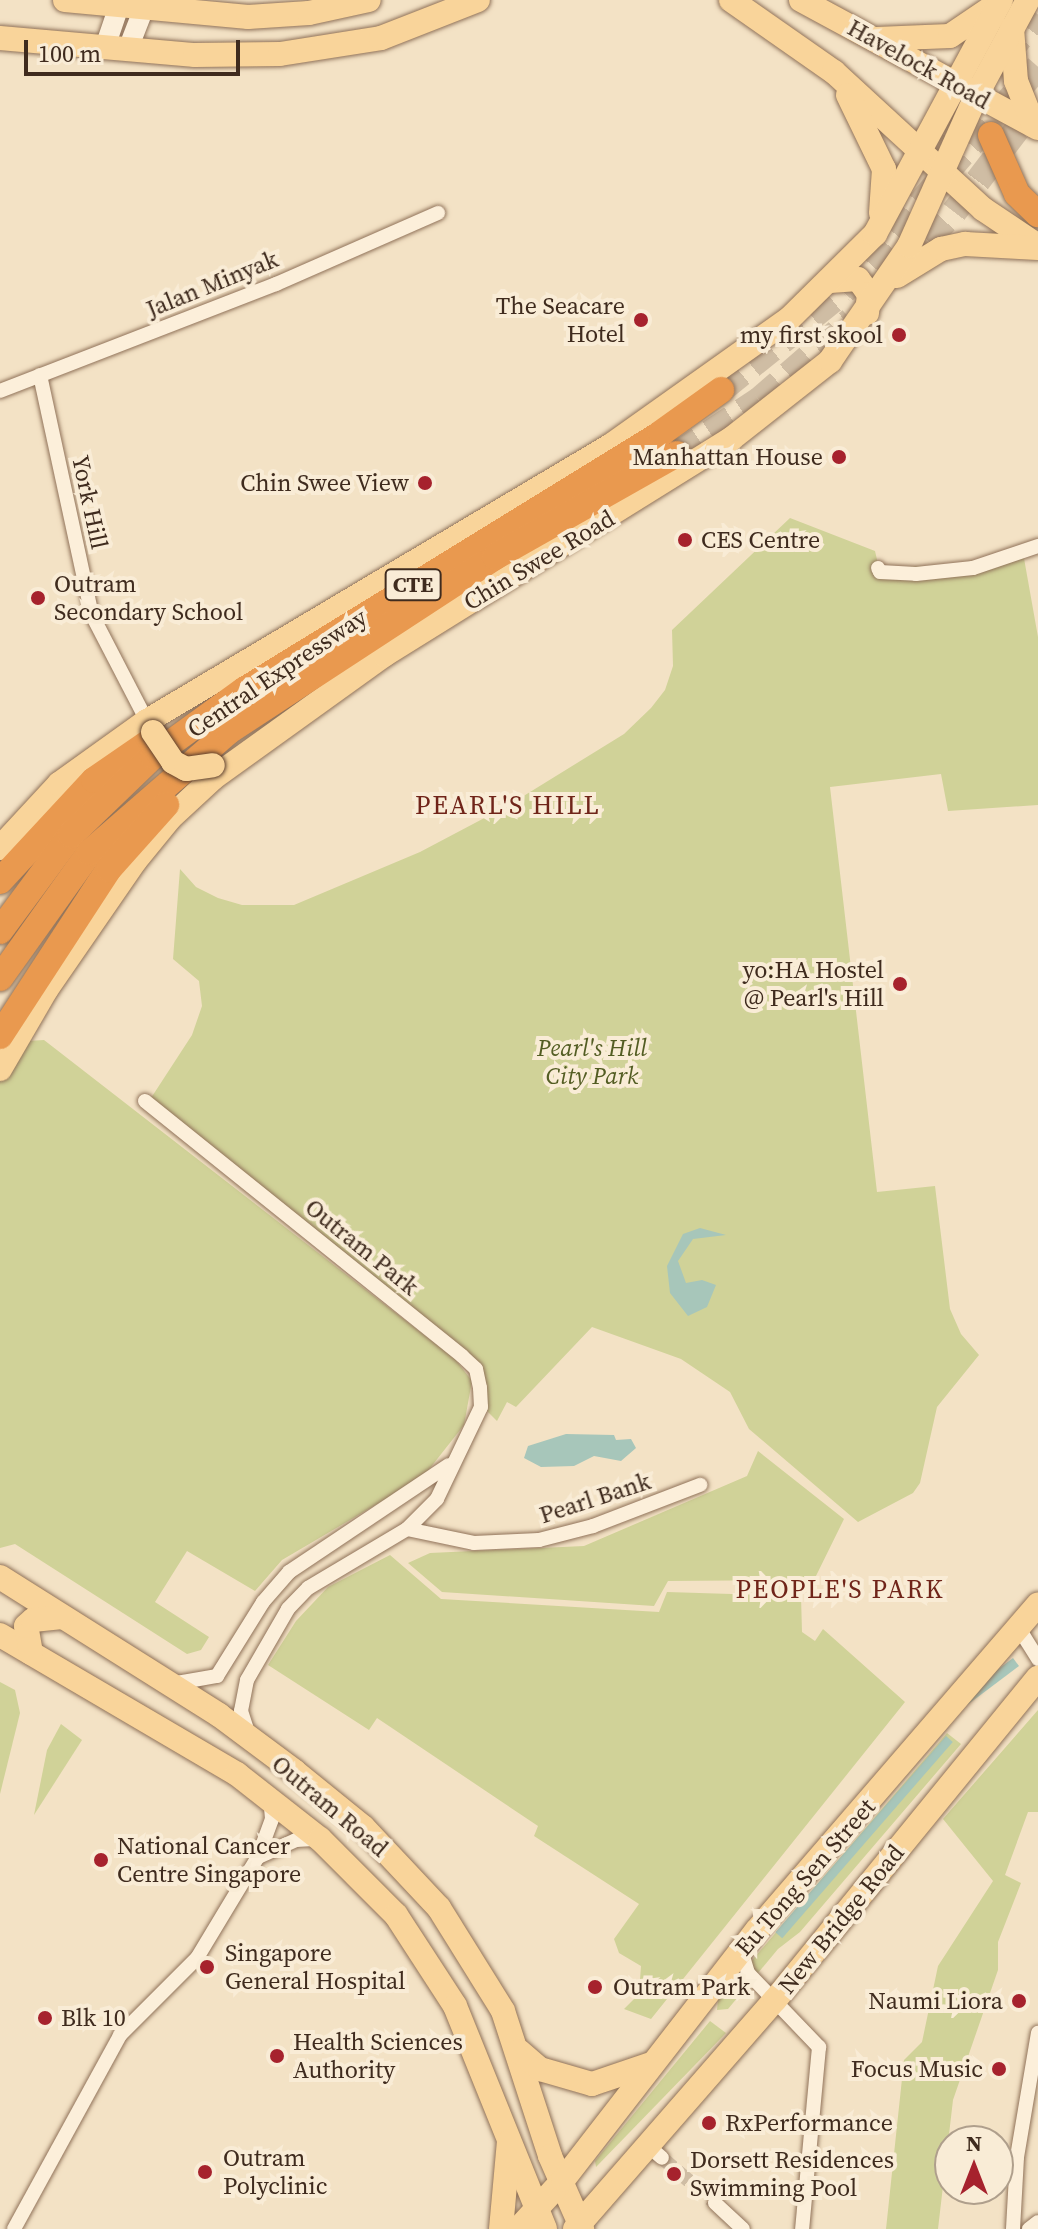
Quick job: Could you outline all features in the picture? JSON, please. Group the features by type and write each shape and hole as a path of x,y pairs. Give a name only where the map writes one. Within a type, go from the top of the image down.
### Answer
{"highway":[{"path":"991,135 1017,194 1038,214"},
{"name":"Central Expressway","path":"0,931 35,879 109,794 244,690 652,439 721,390"},
{"name":"Central Expressway","path":"0,978 90,852 266,704 495,557 677,454"},
{"path":"0,881 46,827 119,760 244,690"},
{"path":"0,1036 142,828 260,717 266,704"}],"main road":[{"path":"65,0 248,17 309,13 369,0"},
{"path":"0,38 116,48 280,54 340,47 410,28 478,0"},
{"name":"Havelock Road","path":"731,0 834,72 940,171 1038,247"},
{"name":"Havelock Road","path":"801,0 1036,127"},
{"path":"875,39 950,36 1000,0"},
{"path":"965,90 1000,0"},
{"path":"0,848 59,784 152,723 669,408 789,319 875,234 920,152 1012,28 1028,0"},
{"path":"1012,28 1016,81 1036,127"},
{"path":"834,72 865,123 884,169 886,196 875,234"},
{"name":"Chin Swee Road","path":"0,1069 46,990 135,861 170,818 261,740 384,655 753,423 821,370 887,284 940,171 965,90"},
{"path":"887,284 941,249 965,244 1038,247"},
{"path":"830,281 858,279 869,294 867,313"},
{"path":"152,723 173,762 186,769 213,765 261,740"},
{"name":"Outram Road","path":"0,1577 251,1739 363,1827 439,1908 488,1984 519,2051 550,2156 563,2180 579,2227"},
{"name":"Eu Tong Sen Street","path":"518,2229 541,2219 563,2180 741,1950 1038,1604"},
{"path":"31,1653 26,1626 33,1620 62,1617"},
{"name":"Outram Road","path":"0,1635 270,1797 320,1839 396,1915 455,2006 509,2130 541,2219"},
{"name":"New Bridge Road","path":"579,2227 654,2151 1038,1678"},
{"path":"519,2051 540,2069 592,2084 651,2064"},
{"path":"501,2229 509,2130"}],"street":[{"path":"116,48 132,4"},
{"name":"Jalan Minyak","path":"0,391 438,213"},
{"name":"York Hill","path":"40,375 92,615 152,723"},
{"path":"878,568 880,572 916,574 973,568 1038,546"},
{"name":"Outram Park","path":"145,1101 476,1369 481,1407 437,1499 407,1529 308,1588 288,1609 242,1699 251,1739"},
{"name":"Outram Park","path":"168,1684 217,1676 263,1602 289,1572 455,1459"},
{"name":"Pearl Bank","path":"407,1529 474,1543 539,1540 593,1526 700,1485"},
{"path":"1018,1627 1038,1659"},
{"path":"14,2229 120,2035 197,1958 258,1857 272,1819 270,1797"},
{"path":"258,1857 296,1840 320,1839"},
{"path":"741,1950 748,1973 814,2039 821,2058 802,2229"},
{"path":"1013,2229 1017,2157 1038,2033"},
{"path":"719,2206 743,2229"},
{"path":"1029,2229 1038,2222"}],"green space":[{"name":"Pearl's Hill City Park","path":"790,518 875,551 879,568 968,564 1022,547 1038,637 1038,805 948,811 941,774 830,787 877,1192 935,1186 950,1309 961,1334 979,1355 937,1407 920,1483 913,1493 858,1522 749,1429 730,1392 681,1359 592,1327 516,1407 507,1402 497,1421 486,1410 481,1367 151,1098 192,1035 202,1006 199,981 173,959 180,869 196,887 218,898 242,905 294,905 420,852 509,805 624,734 651,708 665,690 673,666 672,630"},
{"path":"44,1040 455,1359 472,1381 464,1425 423,1477 282,1560 255,1591 187,1551 155,1602 209,1637 201,1650 187,1654 15,1544 0,1548 0,1069 28,1041"},
{"path":"758,1451 844,1519 814,1580 668,1581 654,1606 442,1592 408,1563 430,1553 584,1546 747,1476"},
{"path":"390,1555 441,1599 659,1612 667,1592 801,1596 802,1632 815,1641 823,1629 905,1702 651,2019 624,2009 639,1994 641,1966 619,1953 614,1939 639,1904 534,1836 538,1826 377,1718 369,1730 268,1665 296,1621 328,1587"},
{"path":"0,1682 15,1690 20,1713 0,1794"},
{"path":"1038,1710 1038,1812 1028,1812 1005,1875 1021,1883 998,1942 998,1970 953,2100 950,2125 934,2125 934,2205 941,2205 938,2229 886,2229 904,2060 922,2042 938,1966 993,1881 943,1819"},
{"path":"61,1724 82,1740 34,1815 47,1750"},
{"path":"947,1733 961,1744 800,1932 778,1949 728,2009 717,2010 718,2000"},
{"path":"710,2021 726,2033 596,2167 595,2161"}],"shaded area":[{"path":"700,1228 726,1235 693,1239 678,1261 686,1283 702,1280 716,1285 707,1307 688,1316 670,1293 667,1266 683,1234"},
{"path":"566,1434 614,1435 616,1440 631,1439 636,1448 621,1461 594,1456 574,1466 541,1467 524,1458 528,1446"},
{"path":"1013,1658 1019,1666 964,1708 958,1700"},
{"path":"946,1736 953,1742 782,1938 775,1932"}],"tunnel":[{"path":"1004,59 1038,14"},
{"path":"721,390 843,292 1038,67"},
{"path":"928,156 973,75"},
{"path":"900,268 954,212 1038,102"},
{"path":"677,454 759,400 851,320"},
{"path":"662,2158 715,2203"}],"place":[{"name":"The Seacare Hotel","path":"641,320"},
{"name":"my first skool","path":"899,335"},
{"name":"Manhattan House","path":"839,457"},
{"name":"Chin Swee View","path":"425,483"},
{"name":"CES Centre","path":"685,540"},
{"name":"Outram Secondary School","path":"38,598"},
{"name":"yo:HA Hostel @ Pearl's Hill","path":"900,984"},
{"name":"National Cancer Centre Singapore","path":"101,1860"},
{"name":"Singapore General Hospital","path":"207,1967"},
{"name":"Outram Park","path":"595,1987"},
{"name":"Naumi Liora","path":"1019,2001"},
{"name":"Blk 10","path":"45,2018"},
{"name":"Health Sciences Authority","path":"277,2056"},
{"name":"Focus Music","path":"999,2069"},
{"name":"RxPerformance","path":"709,2123"},
{"name":"Outram Polyclinic","path":"205,2172"},
{"name":"Dorsett Residences Swimming Pool","path":"674,2174"}],"district":[{"name":"PEARL'S HILL","path":"508,806"},
{"name":"PEOPLE'S PARK","path":"840,1590"}]}
